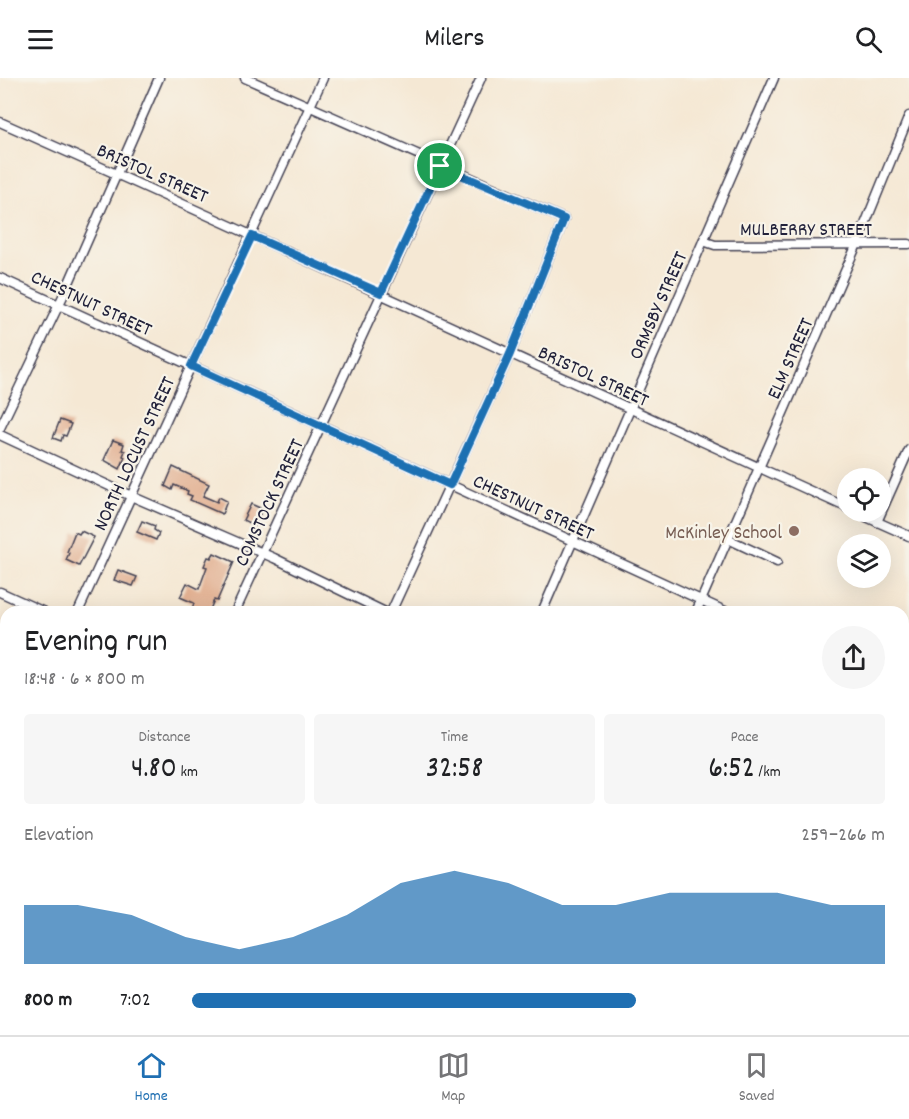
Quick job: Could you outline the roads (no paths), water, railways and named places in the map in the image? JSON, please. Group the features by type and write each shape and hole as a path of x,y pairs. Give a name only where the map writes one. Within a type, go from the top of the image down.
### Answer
{"street":[{"path":"0,428 59,305 159,78"},
{"path":"245,78 564,219 510,354 394,606"},
{"name":"NORTH LOCUST STREET","path":"81,606 323,78"},
{"name":"COMSTOCK STREET","path":"238,606 481,78"},
{"name":"ORMSBY STREET","path":"545,606 774,78"},
{"name":"ELM STREET","path":"698,606 857,244 909,116"},
{"name":"BRISTOL STREET","path":"0,122 381,293 630,410 837,503"},
{"name":"MULBERRY STREET","path":"703,241 715,245 909,244"},
{"name":"CHESTNUT STREET","path":"0,278 714,606"},
{"path":"0,435 131,496 262,553 372,606"},
{"path":"891,490 909,450"},
{"path":"877,522 909,536"},
{"path":"728,539 777,562"},
{"path":"0,592 31,606"}],"place":[{"name":"McKinley School","path":"794,531"}]}
